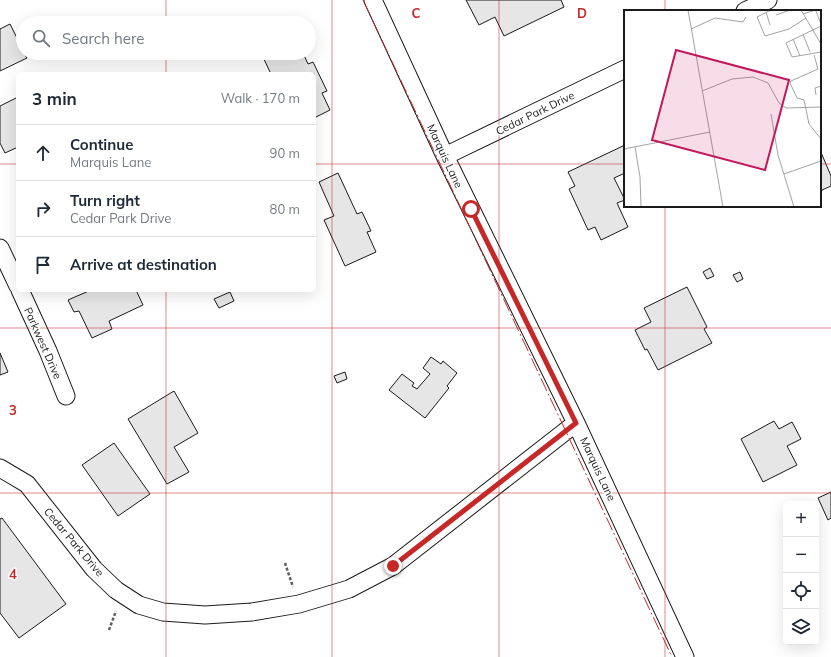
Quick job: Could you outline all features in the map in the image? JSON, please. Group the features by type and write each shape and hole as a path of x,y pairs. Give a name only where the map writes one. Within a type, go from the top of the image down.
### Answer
{"street":[{"name":"Marquis Lane","path":"374,0 445,156 576,423 685,657"},
{"path":"747,10 768,0"},
{"name":"Cedar Park Drive","path":"445,156 624,69"},
{"path":"0,248 16,282"},
{"name":"Parkwest Drive","path":"21,292 48,351 66,396"},
{"name":"Cedar Park Drive","path":"0,468 27,484 94,569 116,590 139,605 164,612 205,615 252,612 300,604 349,589 393,566 576,423"}],"path":[{"path":"285,563 300,604"}],"building":[{"path":"466,0 561,0 564,7 504,36 495,17 479,25"},
{"path":"10,24 16,36 16,60 23,60 0,71 0,29"},
{"path":"264,60 306,60 308,64 313,62 327,91 322,93 330,110 316,117 316,72 270,72"},
{"path":"16,98 16,148 5,153 0,143 0,106"},
{"path":"624,145 624,173 614,178 624,198 624,200 617,203 628,227 601,240 595,227 588,230 569,189 575,186 568,172"},
{"path":"821,152 831,176 831,186 821,191"},
{"path":"338,173 357,214 362,212 371,231 367,232 376,252 345,266 324,220 334,216 319,182"},
{"path":"710,268 714,276 707,279 703,272"},
{"path":"740,272 743,279 737,282 733,275"},
{"path":"687,287 707,327 704,329 712,343 658,370 647,349 645,350 635,330 651,322 644,308"},
{"path":"86,292 137,292 143,305 109,321 112,329 92,338 79,311 74,312 68,300"},
{"path":"230,292 234,301 219,308 214,299"},
{"path":"0,353 8,372 0,375"},
{"path":"431,357 441,364 443,361 457,373 447,386 449,388 425,418 389,390 402,374 414,383 412,386 417,389 430,374 423,368"},
{"path":"345,372 347,379 337,383 334,376"},
{"path":"174,391 198,433 174,447 189,472 167,484 128,419"},
{"path":"774,421 779,429 792,422 801,439 787,446 797,465 763,482 741,439"},
{"path":"114,443 150,494 118,516 82,465"},
{"path":"831,492 831,518 828,520 818,498"},
{"path":"2,518 66,604 19,638 0,613 0,519"}],"power":[{"path":"363,0 672,657"}],"route":[{"path":"393,566 576,423 471,209"}]}
